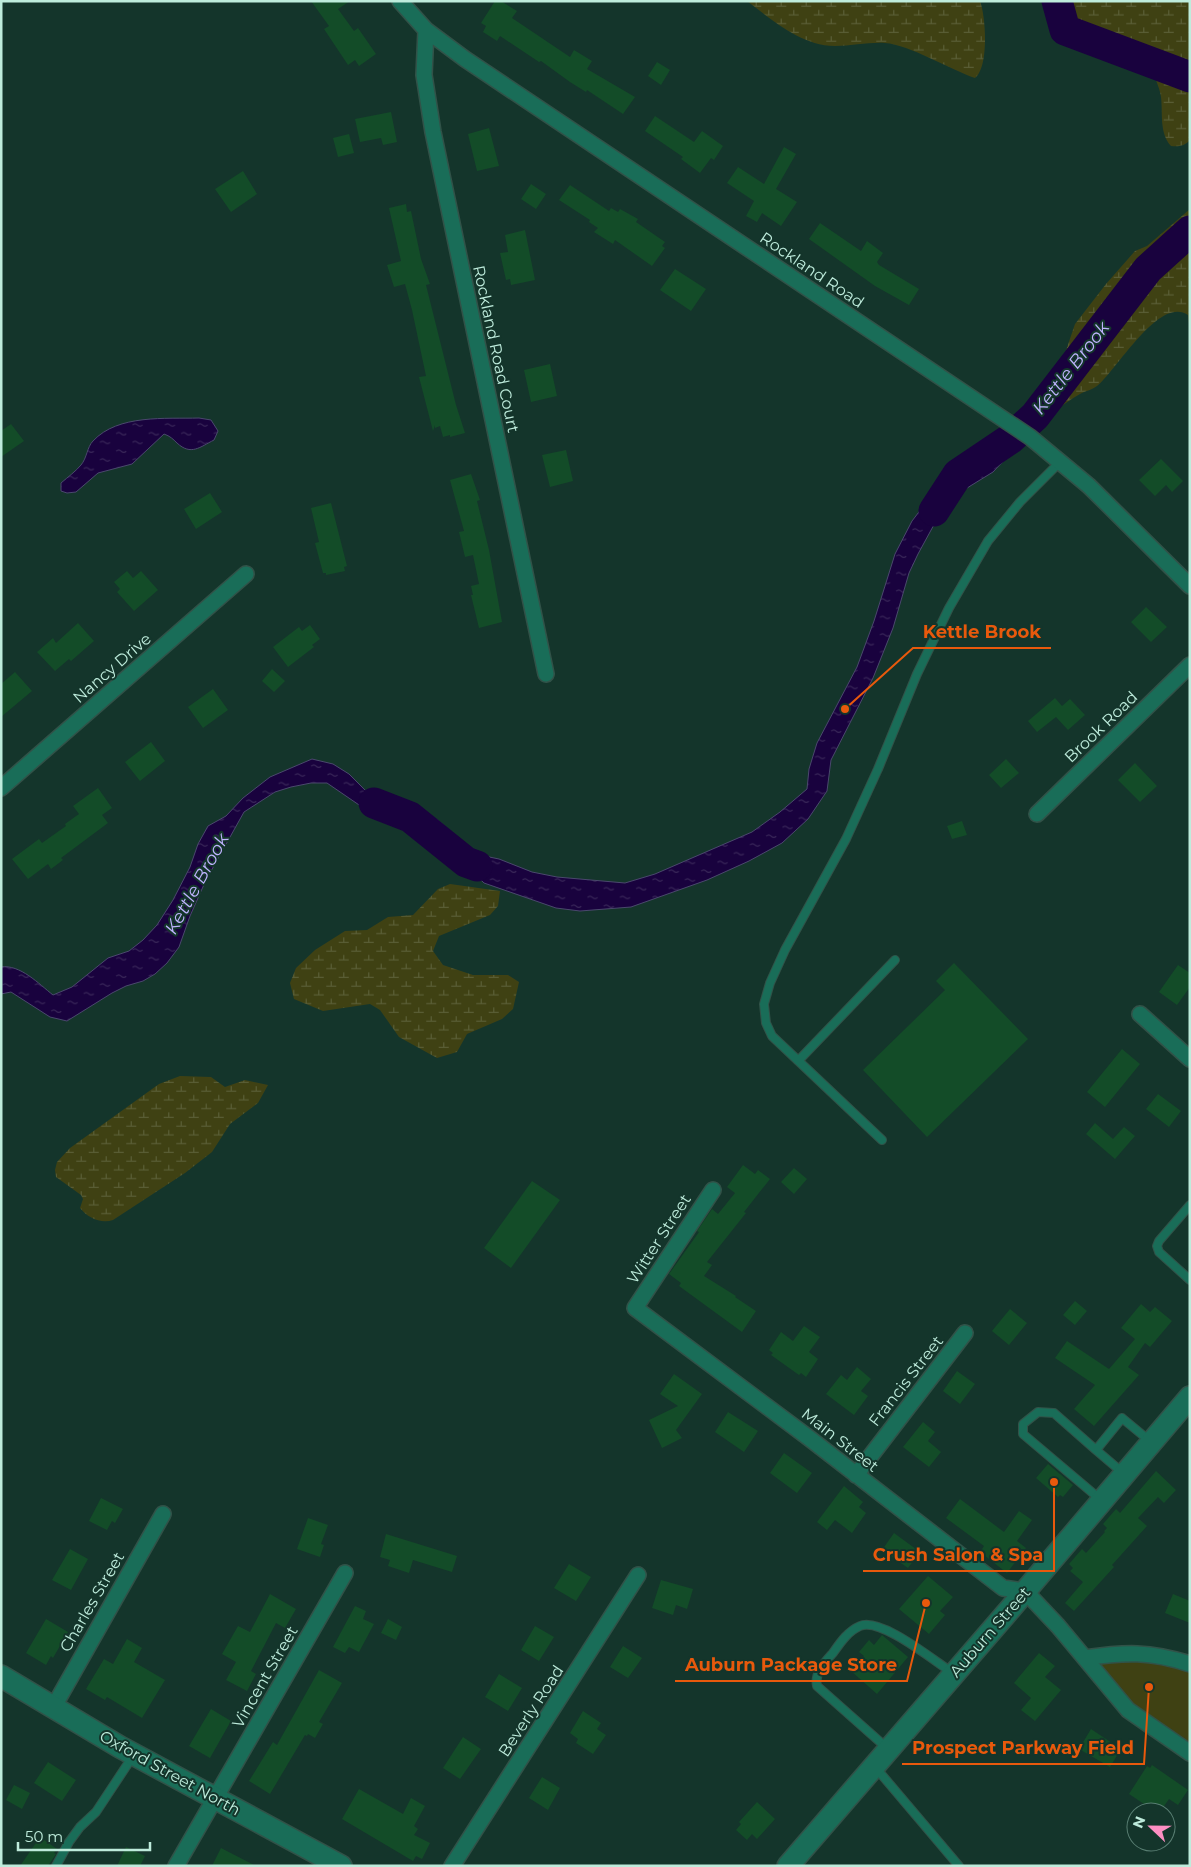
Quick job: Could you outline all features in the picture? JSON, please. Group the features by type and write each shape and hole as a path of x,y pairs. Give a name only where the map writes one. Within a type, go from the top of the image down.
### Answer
{"main road":[{"name":"Auburn Street","path":"788,1866 875,1767 1190,1397"},
{"name":"Oxford Street North","path":"1,1676 134,1754 341,1866"}],"street":[{"name":"Rockland Road","path":"400,1 426,30 465,59 1030,437 1096,492 1190,586"},
{"name":"Rockland Road Court","path":"426,30 424,75 432,132 546,674"},
{"name":"Nancy Drive","path":"1,788 246,574"},
{"name":"Brook Road","path":"1037,814 1190,664"},
{"path":"1140,1014 1190,1059"},
{"name":"Witter Street","path":"635,1308 713,1190"},
{"name":"Main Street","path":"635,1308 809,1438 1003,1588 1025,1591"},
{"name":"Francis Street","path":"856,1475 965,1333"},
{"name":"Charles Street","path":"53,1708 163,1514"},
{"name":"Vincent Street","path":"176,1866 345,1573"},
{"name":"Beverly Road","path":"452,1866 638,1575"},
{"path":"1025,1591 1058,1626 1118,1700 1133,1715 1190,1753"},
{"path":"1085,1658 1142,1652 1190,1664"}],"lane":[{"path":"882,1140 772,1036 766,1023 764,1004 770,983 785,950 846,839 917,674 950,608 988,541 1020,502 1061,461"},
{"path":"799,1060 895,960"},
{"path":"1190,1205 1159,1241 1157,1246 1159,1252 1190,1280"},
{"path":"1102,1501 1023,1434 1023,1424 1038,1412 1054,1413 1125,1475"},
{"path":"1096,1450 1122,1418 1152,1443"},
{"path":"889,1750 817,1686 816,1681 820,1668 848,1634 860,1626 871,1624 882,1627 954,1674"},
{"path":"56,1866 69,1842 80,1827 96,1812 134,1754"},
{"path":"875,1767 959,1866"}],"green space":[{"path":"747,1 980,1 985,29 983,64 975,78 895,45 879,43 841,46 822,45 788,31"},
{"path":"1050,1 1190,1 1190,140 1186,144 1171,146 1167,141 1163,129 1160,94 1154,74 1140,72 1102,50 1060,40"},
{"path":"1190,209 1190,332 1188,315 1177,312 1164,315 1139,337 1097,386 1054,411 1040,400 1052,390 1075,324 1135,251 1147,246"},
{"path":"450,884 500,891 498,906 490,915 439,936 433,951 443,965 473,975 508,975 519,982 513,1009 502,1019 467,1034 457,1052 437,1058 399,1037 380,1010 370,1004 323,1011 294,999 290,983 296,968 315,950 345,931 367,930 388,917 413,915 438,889"},
{"path":"180,1076 211,1077 225,1087 245,1080 268,1085 258,1103 230,1124 212,1152 185,1173 113,1220 99,1221 87,1215 80,1208 83,1199 81,1195 56,1177 57,1162 70,1148 159,1084"},
{"path":"1085,1658 1190,1664 1190,1751 1128,1710"}],"water":[{"name":"Kettle Brook","path":"1040,400 1054,411 1040,422 993,472 967,488 942,510 909,573 893,628 873,678 831,760 827,791 808,819 782,843 749,861 707,880 631,907 580,911 556,908 484,883 422,822 362,807 327,783 311,783 275,792 244,812 206,880 179,947 167,963 155,974 143,981 112,993 67,1021 50,1017 11,992 1,994 1,967 8,967 22,972 53,995 72,987 108,958 129,951 157,925 173,900 208,826 226,816 243,798 270,777 312,759 333,764 349,774 376,801 397,802 426,812 440,822 475,854 499,859 532,872 557,877 625,883 655,874 752,832 807,789 809,769 817,743 857,667 895,554 912,521 925,504 953,477 1003,444 1027,420"},
{"path":"199,418 211,420 218,431 214,440 191,450 182,447 164,434 132,464 98,473 76,492 67,493 61,491 61,483 81,465 91,443 103,432 129,422"}],"building":[{"path":"311,1 350,1 338,9 354,31 358,28 376,54 359,66 355,60 348,65 324,29 329,26"},
{"path":"495,1 501,1 517,11 512,18 570,57 574,50 592,61 587,69 635,97 623,114 500,36 497,41 483,32 486,26 481,23"},
{"path":"657,62 670,70 661,85 648,76"},
{"path":"391,112 397,142 383,145 381,138 360,142 355,119"},
{"path":"655,116 694,142 702,131 723,146 714,160 711,158 700,173 681,159 683,157 645,131"},
{"path":"489,128 499,166 477,171 468,134"},
{"path":"349,134 354,153 338,157 333,138"},
{"path":"784,147 796,154 776,189 797,202 781,226 762,213 757,222 746,216 754,201 727,183 738,167 764,184"},
{"path":"243,171 257,194 231,212 215,189"},
{"path":"531,184 546,194 536,209 521,199"},
{"path":"570,185 609,211 611,208 618,212 620,209 638,219 636,222 665,242 662,246 665,248 652,266 615,240 613,244 594,232 598,228 589,222 590,220 559,200"},
{"path":"406,204 407,212 411,211 421,259 430,284 426,285 456,405 465,433 450,437 450,435 443,437 440,426 435,428 435,425 433,431 419,377 426,376 405,284 394,287 387,265 401,261 389,208"},
{"path":"820,223 861,251 867,241 883,253 877,262 879,265 919,289 909,305 875,286 809,239"},
{"path":"525,230 535,280 511,285 510,279 506,280 500,253 508,252 505,235"},
{"path":"675,269 706,289 691,311 660,290"},
{"path":"550,364 557,396 531,402 524,370"},
{"path":"11,424 24,441 1,457 1,431"},
{"path":"566,450 573,481 550,487 542,455"},
{"path":"1161,459 1183,481 1172,492 1166,485 1155,496 1139,480"},
{"path":"471,474 480,500 477,501 489,550 502,622 479,628 471,595 473,595 471,586 479,584 473,555 465,557 459,532 464,531 450,480"},
{"path":"210,493 222,512 196,529 184,509"},
{"path":"331,503 347,566 344,567 345,571 326,575 326,573 323,573 315,543 319,542 311,508"},
{"path":"127,571 133,578 141,571 158,590 134,611 117,592 120,589 114,582"},
{"path":"1146,607 1167,627 1151,642 1131,622"},
{"path":"78,623 94,641 71,661 69,659 55,671 37,652 53,638 56,643"},
{"path":"310,625 320,639 312,645 314,647 288,667 273,647 299,627 302,631"},
{"path":"272,669 285,681 274,692 262,681"},
{"path":"15,672 32,691 1,717 1,684"},
{"path":"213,689 228,710 203,728 188,707"},
{"path":"1055,698 1062,706 1070,699 1085,715 1068,730 1056,717 1037,732 1028,721"},
{"path":"151,742 165,761 140,781 125,762"},
{"path":"1006,759 1019,773 1001,788 989,775"},
{"path":"1135,763 1157,786 1140,802 1118,780"},
{"path":"98,788 112,808 102,815 108,823 61,858 63,860 51,869 48,864 28,879 12,859 39,839 42,843 66,826 65,824 79,814 73,806"},
{"path":"962,821 967,835 952,839 947,826"},
{"path":"954,963 1028,1039 927,1137 863,1070 945,990 936,981"},
{"path":"1178,965 1190,973 1190,987 1177,1005 1159,992"},
{"path":"1122,1049 1140,1064 1105,1107 1087,1092"},
{"path":"1158,1094 1181,1111 1169,1127 1146,1109"},
{"path":"1095,1123 1113,1139 1124,1127 1135,1136 1115,1159 1086,1134"},
{"path":"743,1165 755,1174 758,1170 770,1179 707,1262 712,1265 704,1276 756,1311 742,1332 679,1286 681,1283 669,1274 699,1232 697,1231 712,1209 718,1214 735,1193 727,1187"},
{"path":"794,1168 807,1179 794,1194 781,1182"},
{"path":"532,1181 560,1200 511,1268 484,1248"},
{"path":"1075,1301 1087,1311 1075,1325 1063,1315"},
{"path":"1141,1304 1150,1312 1155,1307 1172,1321 1150,1347 1145,1343 1128,1367 1139,1375 1094,1426 1074,1409 1095,1385 1055,1358 1067,1341 1109,1369 1135,1339 1121,1328"},
{"path":"1010,1309 1027,1323 1009,1345 992,1331"},
{"path":"804,1326 820,1337 809,1352 818,1359 806,1377 801,1373 799,1375 771,1355 773,1353 769,1350 781,1332 793,1341"},
{"path":"857,1367 871,1379 861,1391 868,1396 854,1415 826,1394 841,1375 847,1380"},
{"path":"957,1371 975,1384 960,1404 943,1391"},
{"path":"674,1374 702,1394 676,1430 682,1438 662,1448 649,1420 678,1406 660,1394"},
{"path":"728,1412 758,1431 744,1452 715,1432"},
{"path":"923,1422 935,1432 928,1441 941,1452 929,1467 903,1447"},
{"path":"784,1453 812,1473 797,1493 770,1473"},
{"path":"1048,1464 1073,1485 1063,1497 1060,1495 1058,1497 1036,1478"},
{"path":"1156,1471 1176,1490 1164,1503 1158,1497 1138,1518 1147,1526 1112,1565 1114,1567 1074,1611 1065,1603 1083,1582 1070,1571 1073,1568 1069,1564 1082,1549 1086,1553 1105,1532 1107,1528 1103,1524 1116,1509 1120,1513"},
{"path":"844,1486 863,1502 859,1507 866,1513 852,1533 835,1520 827,1530 817,1522"},
{"path":"101,1498 123,1509 115,1523 112,1521 107,1530 89,1521"},
{"path":"960,1499 1004,1532 1019,1511 1032,1520 1017,1541 1026,1548 1007,1573 980,1552 984,1546 946,1518"},
{"path":"308,1518 328,1525 321,1544 324,1545 320,1557 297,1549"},
{"path":"894,1533 920,1552 908,1568 882,1550"},
{"path":"386,1534 457,1556 452,1572 413,1560 409,1573 388,1566 390,1560 380,1557"},
{"path":"70,1549 88,1559 71,1590 52,1580"},
{"path":"569,1564 591,1577 576,1601 554,1588"},
{"path":"928,1576 953,1597 940,1611 945,1615 929,1634 899,1609"},
{"path":"661,1580 693,1589 687,1609 676,1605 673,1615 652,1608"},
{"path":"270,1594 296,1609 285,1628 276,1623 251,1671 256,1674 247,1691 226,1680 236,1662 222,1654 238,1626 250,1632"},
{"path":"1173,1594 1190,1601 1190,1623 1165,1613"},
{"path":"355,1606 366,1611 363,1619 374,1624 359,1652 349,1647 345,1653 333,1647"},
{"path":"46,1619 68,1632 53,1658 51,1656 46,1665 26,1653"},
{"path":"388,1619 402,1627 396,1640 381,1633"},
{"path":"535,1626 554,1637 539,1661 521,1650"},
{"path":"882,1635 908,1657 877,1694 851,1671 864,1656 859,1652 869,1640 874,1645"},
{"path":"127,1639 142,1648 134,1662 165,1680 142,1718 107,1697 105,1700 86,1689 104,1659 113,1664"},
{"path":"623,1646 642,1658 628,1678 610,1667"},
{"path":"1039,1653 1055,1666 1045,1677 1061,1690 1035,1721 1021,1710 1031,1698 1014,1683"},
{"path":"319,1670 342,1683 319,1722 323,1724 315,1738 308,1734 307,1736 305,1735 270,1794 249,1781 273,1742 277,1745"},
{"path":"499,1674 522,1688 508,1711 485,1697"},
{"path":"211,1709 231,1721 210,1758 189,1746"},
{"path":"583,1711 601,1723 597,1729 606,1735 593,1754 576,1743 578,1739 570,1733"},
{"path":"1091,1729 1121,1749 1110,1767 1079,1749"},
{"path":"463,1737 481,1749 460,1779 443,1768"},
{"path":"48,1762 76,1780 62,1801 34,1783"},
{"path":"1152,1765 1188,1790 1178,1805 1169,1799 1167,1802 1141,1802 1129,1794 1147,1766 1150,1768"},
{"path":"542,1777 560,1788 548,1810 529,1798"},
{"path":"14,1785 30,1793 22,1809 6,1800"},
{"path":"359,1789 403,1814 411,1798 425,1806 414,1826 418,1829 414,1835 430,1843 422,1859 416,1856 413,1861 342,1819"},
{"path":"757,1802 775,1819 757,1839 752,1834 747,1840 736,1830 741,1824 739,1822"},
{"path":"40,1837 57,1849 48,1866 20,1866"},
{"path":"126,1847 145,1856 140,1866 117,1866"},
{"path":"221,1848 256,1866 212,1866"}],"waterway":[{"name":"Kettle Brook","path":"1057,1 1065,30 1190,77"},
{"name":"Kettle Brook","path":"934,511 958,474 1010,439 1035,416 1148,269 1190,231"},
{"name":"Kettle Brook","path":"374,803 410,817 466,862 477,866"}],"place":[{"name":"Kettle Brook","path":"845,709"},
{"name":"Crush Salon & Spa","path":"1054,1482"},
{"name":"Auburn Package Store","path":"926,1603"},
{"name":"Prospect Parkway Field","path":"1149,1687"}]}
